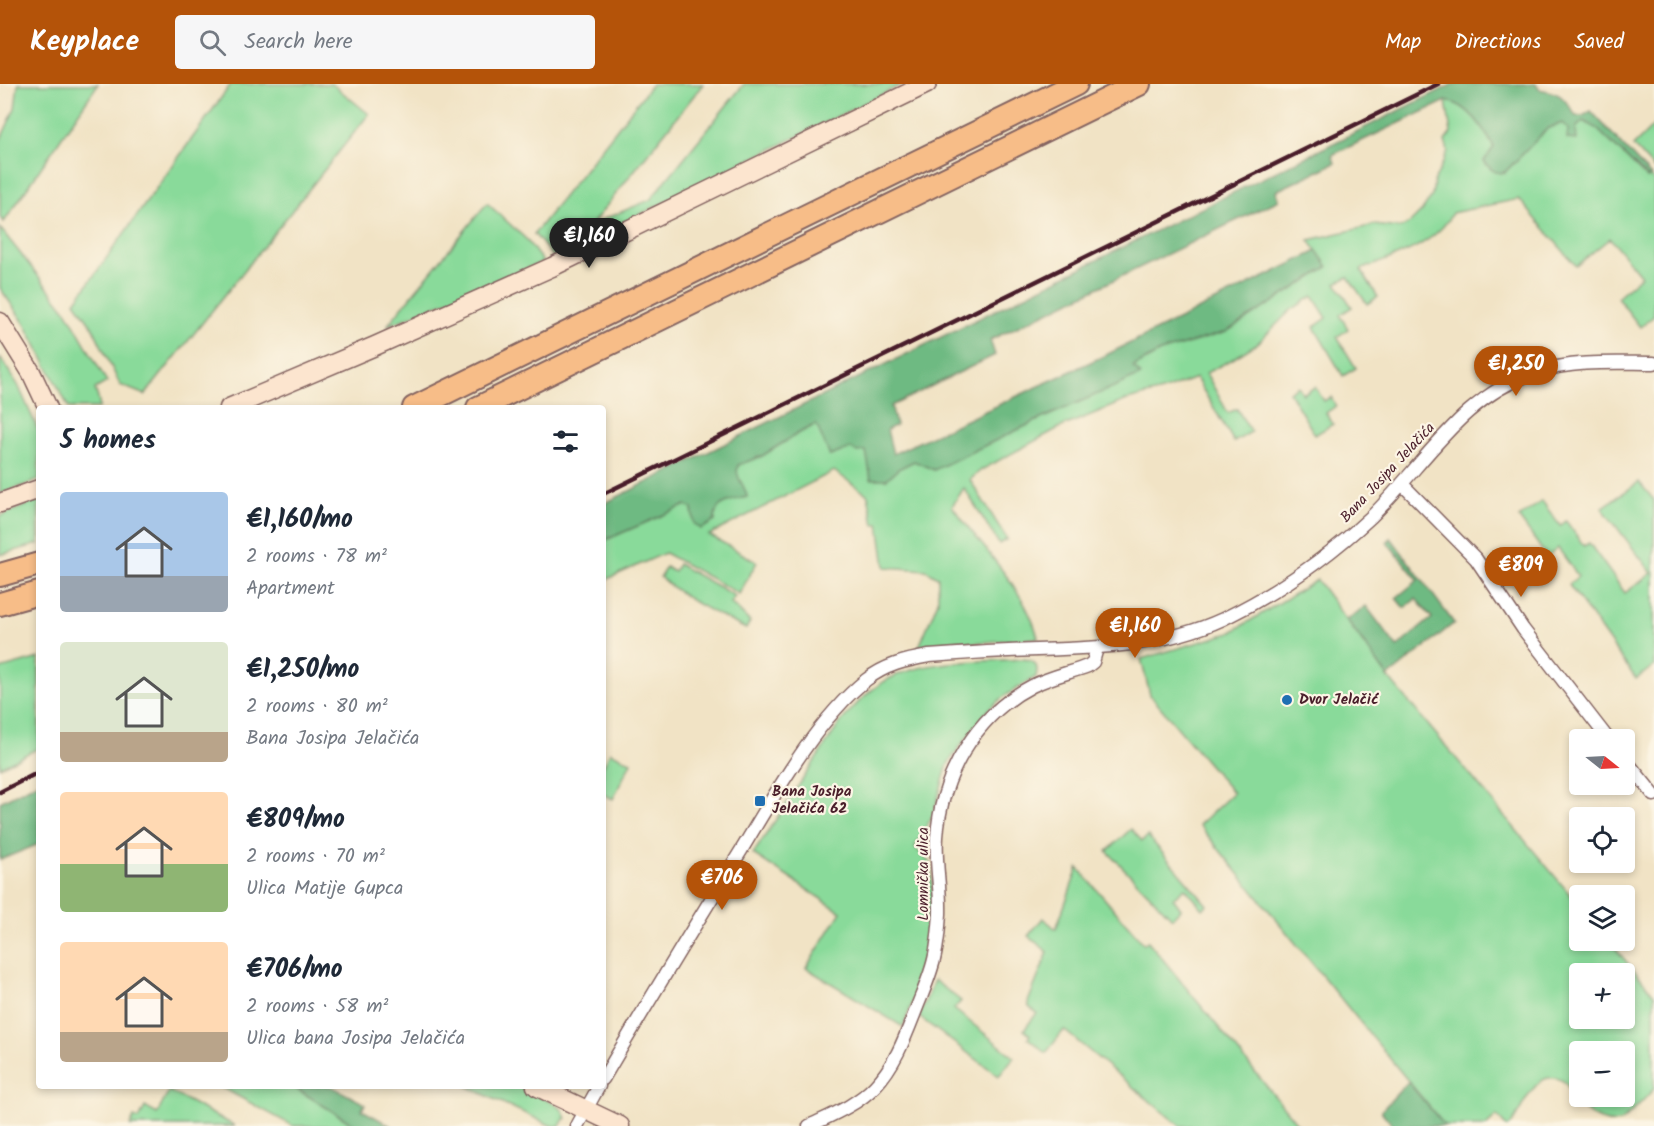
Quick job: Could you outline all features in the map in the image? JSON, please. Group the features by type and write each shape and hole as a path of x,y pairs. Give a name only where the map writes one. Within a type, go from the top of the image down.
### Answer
{"highway":[{"path":"420,405 1076,84"},
{"path":"484,405 1140,84"},
{"path":"0,575 36,565"},
{"path":"0,604 36,594"}],"street":[{"path":"236,405 552,267 927,84"},
{"path":"0,322 31,372 47,405"},
{"name":"Bana Josipa Jelačića","path":"606,1074 761,818 819,729 846,699 879,671 904,661 929,656 1097,648 1155,641 1223,619 1296,577 1319,560 1371,516 1467,413 1492,393 1521,378 1550,369 1585,364 1654,363"},
{"path":"1402,484 1476,559 1523,629 1600,729"},
{"path":"0,503 36,490"},
{"name":"Lomnička ulica","path":"809,1126 859,1100 874,1088 886,1073 900,1048 935,956 940,911 937,862 939,814 954,766 964,750 1005,704 1039,684 1088,666 1093,662 1097,648"},
{"path":"1635,772 1654,795"},
{"path":"542,1089 620,1126"},
{"path":"577,1126 584,1109 597,1089"}],"green space":[{"path":"18,84 98,84 4,222 0,218 0,141 15,108"},
{"path":"231,84 332,84 369,114 145,395 120,385 92,326 75,302"},
{"path":"652,84 703,84 592,224 650,200 744,84 903,84 554,257 534,234"},
{"path":"1453,84 1536,84 1539,89 1562,97 1576,116 1583,116 1591,111 1651,176 1648,178 1595,127 1583,121 1576,128 1577,140 1567,139 1568,129 1562,123 1548,128 1505,172 1495,172 1484,161 1494,147 1480,125 1462,107 1446,101 1332,155 1335,163 1276,191 1279,200 990,340 995,355 891,406 896,425 887,430 893,454 1110,353 1317,251 1328,267 1226,332 1160,352 1133,367 1141,375 1034,422 934,470 914,461 898,469 887,479 871,479 866,451 857,452 851,448 830,456 816,424 762,456 738,465 739,478 747,497 720,506 715,514 715,521 701,529 694,523 692,509 686,505 606,540 606,503"},
{"path":"1446,101 1462,107 1480,125 1494,147 1484,161 1495,172 1501,173 1505,172 1548,128 1563,123 1568,128 1576,128 1583,121 1595,127 1647,178 1651,176 1654,180 1654,316 1640,327 1617,297 1641,276 1610,238 1576,266 1519,199 1452,213 1436,234 1425,242 1361,270 1378,297 1367,304 1348,277 1336,283 1352,307 1340,315 1348,329 1337,337 1356,368 1343,376 1314,327 1327,318 1313,296 1291,310 1258,343 1206,373 1228,413 1237,409 1251,432 1234,442 1196,378 1162,391 1127,400 1059,428 981,470 970,480 1007,539 999,544 964,488 952,506 1013,586 1024,603 1038,638 919,647 938,601 938,577 926,570 885,567 879,523 874,525 868,495 834,471 709,535 757,562 739,594 665,553 606,580 606,540 686,505 692,508 694,523 715,512 718,507 729,501 747,497 737,474 738,465 762,456 817,424 830,456 851,448 866,450 887,479 898,469 914,461 934,470 1140,374 1133,367 1160,352 1226,332 1328,267 1309,240 1374,225 1400,228 1410,223 1432,196 1434,182 1448,151 1445,141 1451,133"},
{"path":"1654,125 1654,169 1633,146"},
{"path":"487,203 526,239 543,262 387,326"},
{"path":"0,228 67,312 107,382 95,389 99,405 67,405 25,324 0,288"},
{"path":"0,357 18,385 36,425 36,481 0,494"},
{"path":"1298,386 1303,394 1315,387 1324,401 1331,397 1336,406 1326,413 1333,424 1315,435 1289,392"},
{"path":"1639,482 1654,500 1654,666 1636,679 1569,585 1578,576 1558,548 1547,557 1519,518 1542,501 1560,526 1566,521 1584,546 1589,543 1625,593 1652,573 1602,508"},
{"path":"36,501 36,545 0,555 0,516"},
{"path":"1391,538 1454,623 1388,677 1347,620 1366,606 1397,647 1432,618 1416,599 1404,608 1396,598 1418,580 1387,542"},
{"path":"678,564 735,596 731,603 750,622 746,629 690,599 660,577 666,567 674,572"},
{"path":"1317,580 1388,677 1569,893 1569,951 1617,951 1628,963 1569,963 1569,1029 1635,1029 1635,972 1654,994 1654,1089 1620,1122 1602,1120 1594,1116 1582,1107 1635,1107 1635,1041 1569,1041 1569,1089 1566,1083 1556,1078 1547,1078 1539,1083 1532,1090 1510,1126 1506,1126 1497,1116 1486,1126 1445,1126 1199,825 1233,793 1150,695 1141,659 1230,633"},
{"path":"36,659 36,749 0,767 0,669"},
{"path":"1023,659 1035,664 1036,677 1006,695 989,709 958,749 948,764 933,815 915,847 931,864 934,927 924,973 903,1027 806,968 841,912 753,854 840,723 872,690 895,676 926,667 958,662"},
{"path":"610,752 631,762 613,799 606,796 606,761"},
{"path":"36,784 36,845 0,860 0,802"},
{"path":"1131,829 1142,841 1148,836 1207,905 1203,909 1185,888 1173,898 1181,909 1172,918 1107,851"},
{"path":"1078,868 1144,944 1148,941 1299,1126 1180,1126 1064,1030 1046,1053 1028,1038 1030,1035 1024,1030 1037,1013 1029,1007 1028,1002 1048,952 1028,936 1043,918 1056,929"},
{"path":"934,980 961,1001 954,1009 1014,1057 999,1076 919,1017"},
{"path":"1408,1082 1445,1126 1393,1126 1381,1111"},
{"path":"225,1089 297,1089 356,1126 293,1126"},
{"path":"297,1089 337,1089 365,1104 362,1110 391,1126 356,1126"},
{"path":"472,1089 523,1089 557,1105 563,1111 566,1119 560,1126 552,1126"},
{"path":"169,1091 235,1126 130,1126 134,1117 139,1119 145,1107 157,1114"}],"railway":[{"path":"606,493 1438,84"},
{"path":"0,792 36,774"}],"place":[{"name":"Dvor Jelačić","path":"1287,700"},
{"name":"Bana Josipa Jelačića 62","path":"760,801"}]}
